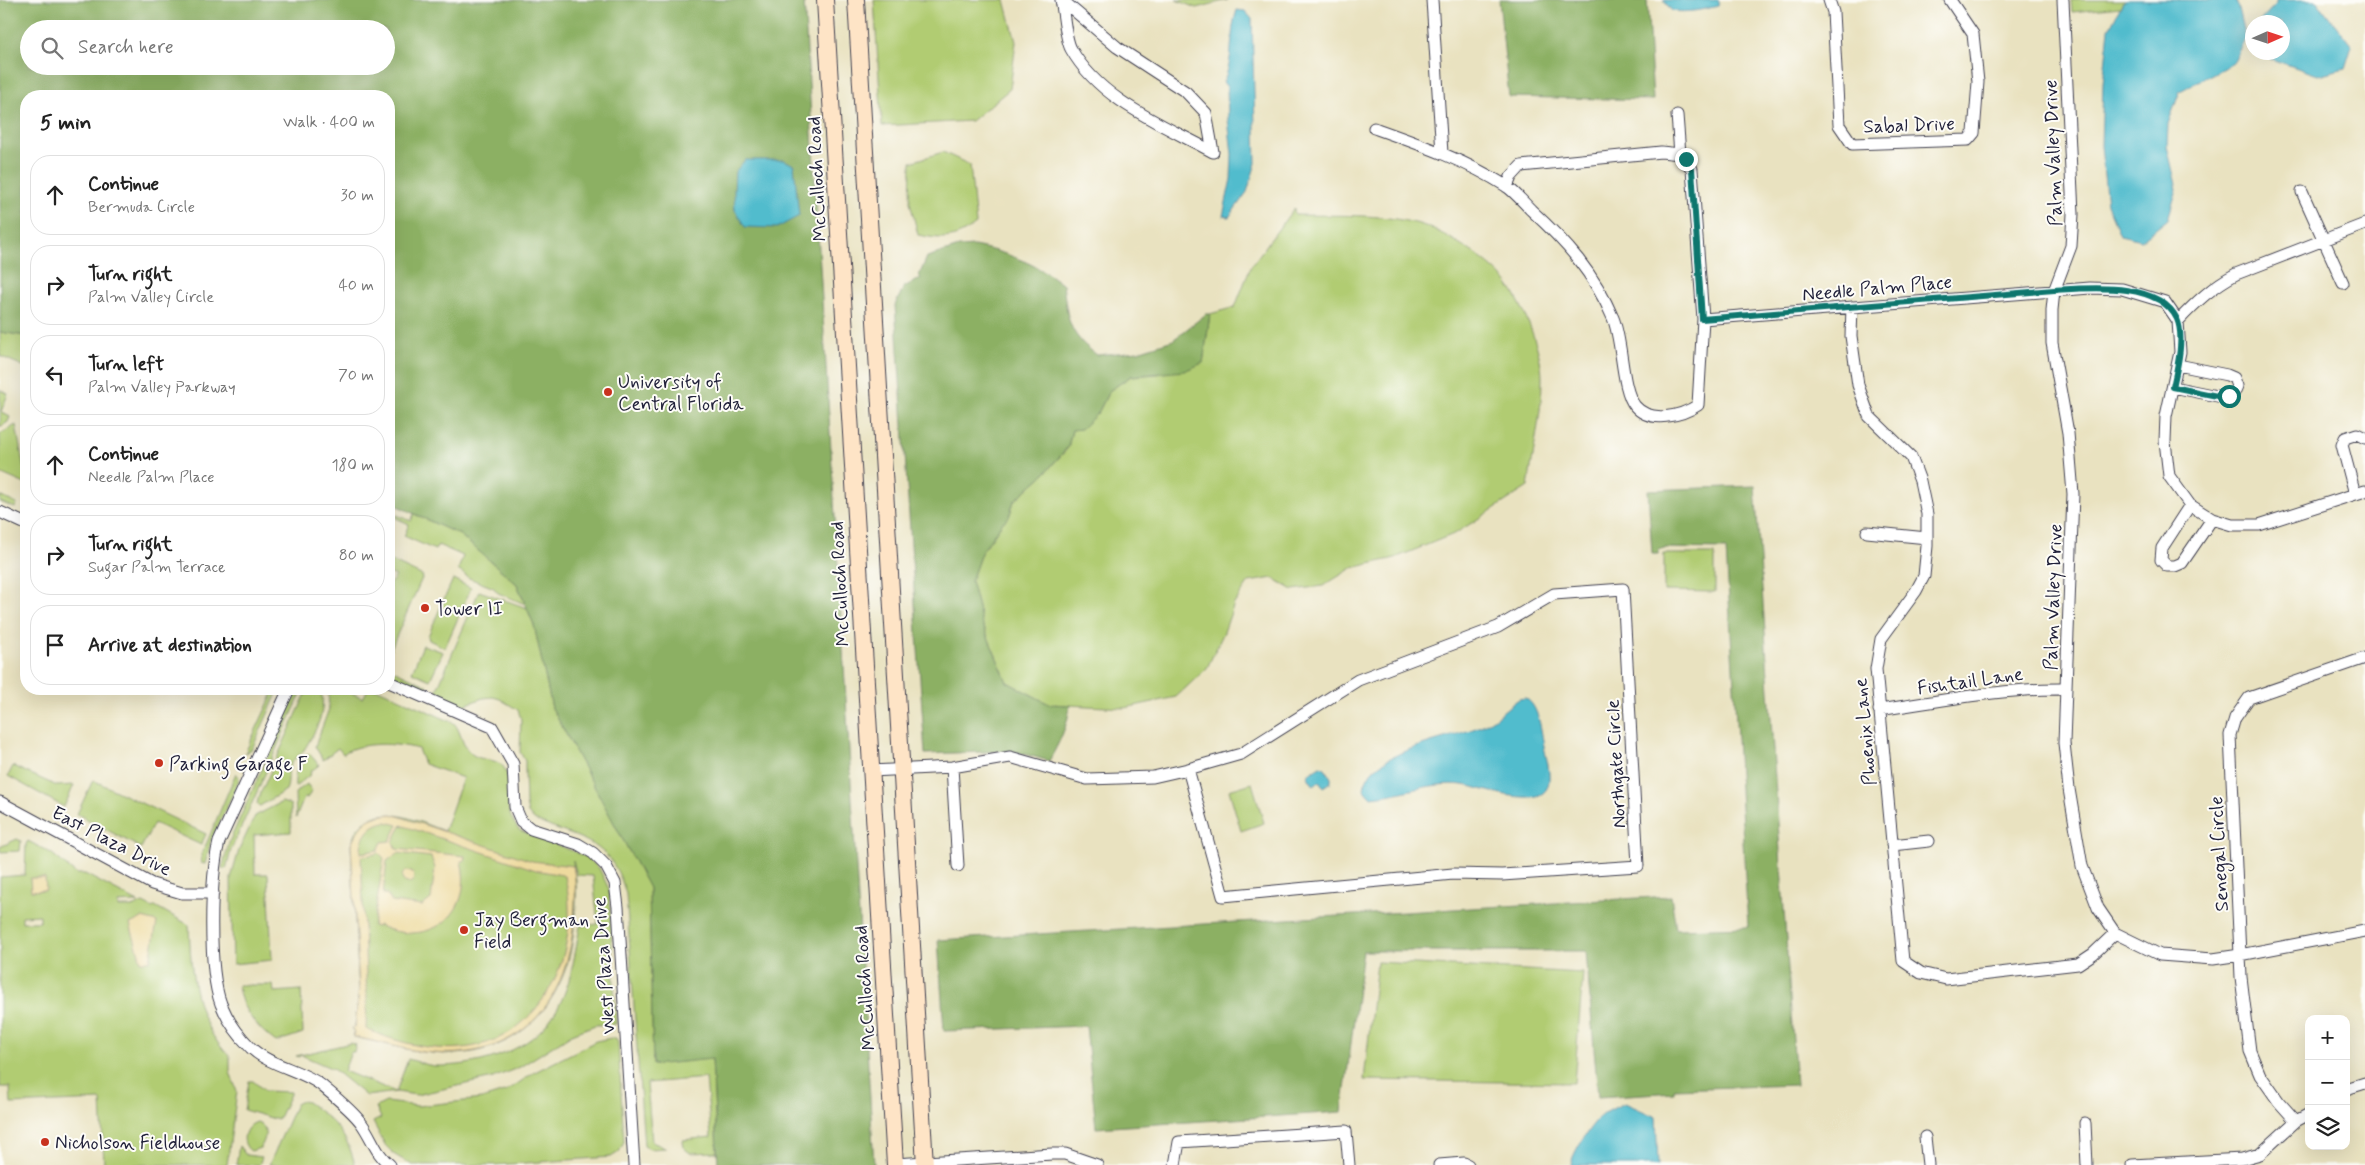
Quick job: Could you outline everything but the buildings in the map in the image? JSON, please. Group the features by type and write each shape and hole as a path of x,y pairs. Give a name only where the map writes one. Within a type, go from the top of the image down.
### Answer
{"main road":[{"name":"McCulloch Road","path":"825,0 895,1164"},
{"path":"856,0 925,1163"}],"street":[{"path":"1061,0 1117,48 1186,92 1206,113 1214,152 1127,105 1090,75 1070,48 1061,0"},
{"path":"1432,0 1442,153"},
{"name":"Sabal Drive","path":"1829,0 1833,12 1839,125 1852,144 1968,140 1974,133 1978,82 1973,34 1950,0"},
{"name":"Palm Valley Drive","path":"2063,0 2074,214 2071,246 2054,290 2052,344 2068,433 2073,494 2064,743 2082,866 2098,908 2115,933 2160,955 2212,958 2240,955 2365,931"},
{"path":"1374,128 1442,153 1507,187 1566,243 1606,302 1617,329 1626,388 1635,406 1646,414 1673,416 1686,413 1698,405 1702,319 1692,169 1680,154 1677,115"},
{"path":"1507,187 1511,177 1521,166 1661,152 1680,154"},
{"path":"2302,192 2343,283"},
{"path":"2365,224 2323,239 2219,283 2202,296 2178,321 2180,352 2166,416 2165,441 2169,476 2190,505 2212,520 2232,525 2259,524 2360,493 2342,445 2345,438 2357,434 2365,438"},
{"name":"Needle Palm Place","path":"1702,319 2098,288 2143,294 2165,302 2178,321"},
{"name":"Phoenix Lane","path":"1852,307 1851,336 1858,385 1869,416 1911,457 1920,481 1927,514 1924,576 1916,591 1881,639 1876,669 1903,961 1921,973 1946,979 2078,964 2093,954 2115,933"},
{"path":"2173,387 2222,397 2234,393 2237,386 2234,378 2227,375 2178,365"},
{"path":"2190,505 2162,548 2161,560 2167,566 2176,566 2182,563 2212,520"},
{"path":"0,512 20,521"},
{"path":"1867,532 1927,538"},
{"name":"Northgate Circle","path":"870,771 952,767 1010,757 1087,779 1153,777 1188,769 1241,754 1358,680 1498,627 1554,594 1623,589 1638,866 1502,875 1453,874 1223,896 1188,769"},
{"name":"Senegal Circle","path":"2296,1121 2278,1102 2260,1075 2250,1051 2240,955 2230,735 2235,718 2249,698 2365,658"},
{"name":"West Plaza Drive","path":"395,685 492,728 513,764 515,808 521,821 531,830 578,844 593,853 606,866 615,883 634,1165"},
{"name":"Fishtail Lane","path":"1879,710 1999,692 2037,688 2066,689"},
{"path":"286,695 219,842 214,862 214,973 221,1004 234,1028 252,1048 274,1063 319,1084 362,1123 376,1151 390,1165"},
{"path":"952,767 958,866"},
{"name":"East Plaza Drive","path":"0,802 152,884 182,893 213,893"},
{"path":"1892,845 1929,841"},
{"path":"2350,1088 2365,1083"},
{"path":"2132,1165 2242,1159 2260,1154 2296,1121 2305,1116"},
{"path":"2085,1123 2087,1165"},
{"path":"1175,1165 1179,1142 1346,1131 1349,1165"},
{"path":"1925,1136 1928,1165"},
{"path":"895,1164 1065,1154 1096,1165"},
{"path":"1439,1165 1464,1163 1468,1165"}],"green space":[{"path":"0,0 804,0 874,1165 718,1165 712,1059 653,1065 649,888 552,708 534,625 517,584 460,535 395,505 395,90 20,90 20,335 0,332","holes":["794,165 798,216 735,210 735,172"]},
{"path":"874,0 1005,0 1016,42 1010,89 971,121 882,126"},
{"path":"1176,0 1228,0 1196,8"},
{"path":"1499,0 1647,0 1653,100 1509,97"},
{"path":"2071,0 2124,0 2120,7 2072,12"},
{"path":"943,152 970,165 976,224 955,236 935,238 918,235 910,202 911,162"},
{"path":"1294,208 1295,215 1389,218 1419,224 1441,233 1465,247 1488,264 1505,280 1518,300 1530,326 1541,367 1541,405 1528,487 1456,533 1395,558 1352,568 1323,586 1293,590 1273,578 1249,582 1234,604 1224,632 1207,668 1176,697 1125,708 1049,704 1007,682 982,623 971,581 981,553 1003,522 1009,517 1014,501 1043,475 1068,448 1072,430 1098,413 1109,391 1131,376 1158,374 1203,363 1210,314 1235,307 1251,266"},
{"path":"974,246 1021,260 1043,271 1063,285 1068,316 1074,332 1097,355 1138,351 1173,340 1206,314 1210,314 1203,363 1184,371 1131,376 1109,391 1098,413 1081,429 1072,430 1068,447 1043,475 1014,501 1009,517 1003,522 981,553 971,581 982,623 1007,682 1049,704 1070,705 1060,741 1049,761 1013,751 925,754 895,305 904,287 921,278 919,276 927,257 959,247"},
{"path":"0,332 20,335 20,365 0,356"},
{"path":"0,390 8,394 1,412 10,417 8,422 0,427"},
{"path":"16,425 20,447 20,482 0,473 0,434"},
{"path":"1755,486 1796,1085 1674,1089 1674,1092 1598,1097 1586,951 1363,951 1342,1112 1096,1128 1086,1026 944,1031 938,940 1671,896 1676,929 1748,927 1726,549 1664,548 1659,550 1658,554 1652,554 1648,490"},
{"path":"0,496 17,504 15,508 0,502"},
{"path":"414,514 460,535 517,584 525,604 498,593 494,588 469,578 458,570 463,556 438,545 435,550 404,536 409,524 396,518 397,515 411,521"},
{"path":"1664,554 1715,554 1715,592 1664,591"},
{"path":"395,563 423,576 395,639 395,577"},
{"path":"453,579 471,588 445,648 429,640 428,636"},
{"path":"479,591 527,608 534,625 552,708 649,888 653,1065 712,1058 717,1152 690,1153 684,1148 683,1140 711,1137 706,1078 647,1083 652,1142 666,1148 650,1149 644,1146 626,894 611,861 602,851 591,844 534,820 528,813 525,761 520,752 521,719 518,710 493,697 483,698 462,706 435,694"},
{"path":"423,645 443,652 430,680 412,672"},
{"path":"395,671 428,686 424,690 395,677"},
{"path":"272,695 276,695 252,749 245,753"},
{"path":"295,695 300,695 231,850 226,869 222,868 230,840"},
{"path":"305,695 322,695 319,721 304,750 290,767 286,790 260,806 257,804"},
{"name":"Jay Bergman Field","path":"328,695 356,695 363,698 365,695 391,695 454,723 469,752 504,767 509,787 508,806 513,821 519,830 586,857 599,868 609,889 616,1024 595,1025 572,1034 520,1067 493,1078 416,1095 397,1092 366,1096 333,1069 301,1055 299,1057 296,1056 351,1043 356,1045 354,1052 351,1052 344,1071 396,1092 408,1059 434,1066 449,1066 481,1061 512,1050 539,1032 556,1011 570,976 580,926 598,924 593,876 577,875 573,860 576,879 575,920 572,944 566,967 557,988 546,1006 532,1022 516,1035 496,1045 475,1052 451,1054 414,1050 354,1037 353,1028 355,1026 359,990 351,845 355,833 368,819 378,815 389,814 412,819 444,831 463,778 424,764 418,749 400,745 368,745 343,754 338,748 323,760 315,746 329,709"},
{"path":"309,753 319,765 295,787 295,776 298,768"},
{"path":"13,766 57,786 74,785 64,807 8,776"},
{"path":"236,773 239,777 238,783 211,841 205,864 201,863 202,854"},
{"path":"93,780 206,834 201,845 154,823 141,848 77,814"},
{"path":"1252,783 1264,823 1241,831 1229,790"},
{"path":"307,784 312,791 307,798 304,798 296,818 295,793"},
{"path":"282,802 291,805 291,832 254,835 255,874 268,874 272,960 233,964 231,878 239,850 255,816"},
{"path":"17,839 21,841 20,851 0,852 0,847"},
{"path":"28,841 51,853 76,874 85,874 138,902 118,903 118,907 132,907 143,903 153,908 155,906 189,925 193,979 197,996 209,1028 218,1043 230,1057 230,1072 237,1091 227,1165 104,1165 101,1100 11,1104 10,1087 0,1087 0,877 25,875 26,844","holes":["40,915 40,922 22,922 22,916"]},
{"path":"1377,962 1583,973 1574,1083 1364,1080"},
{"path":"238,985 273,985 274,992 301,990 303,1033 276,1042 251,1018 242,1002"},
{"path":"616,1038 618,1042 624,1142 619,1152 611,1157 496,1165 412,1165 395,1155 385,1145 373,1122 381,1118 376,1107 386,1102 418,1106 482,1099 507,1091 533,1073 596,1041"},
{"path":"249,1081 253,1081 265,1091 291,1092 278,1120 244,1110"},
{"path":"304,1100 337,1127 352,1153 355,1165 269,1165 296,1104"},
{"path":"257,1122 265,1130 265,1137 260,1148 251,1151 247,1148 244,1139 249,1127"},
{"path":"239,1146 246,1155 262,1157 259,1165 236,1165"}],"sand":[{"path":"392,814 532,861 573,866 575,885 574,919 571,944 565,968 556,990 544,1009 529,1025 510,1038 488,1048 448,1054 421,1052 354,1037 353,1028 355,1026 359,990 351,845 358,831 366,822 376,816","holes":["386,822 398,825 390,841 382,842 378,850 361,853 362,842 367,832 375,825","401,825 536,870 565,877 569,916 564,954 560,966 539,1005 519,1025 498,1039 474,1046 448,1049 421,1046 366,1029 367,998 361,857 379,853 384,858 373,926 378,927 378,925 396,931 414,933 429,930 443,923 454,912 461,898 463,881 461,861 464,861 465,856 396,849 393,842","398,853 431,857 435,868 431,899 422,906 392,902 387,894 383,894 387,861"]},
{"path":"406,871 410,871 414,877 410,883 406,883 402,879 402,875"},
{"path":"30,878 45,878 46,890 31,891"},
{"path":"142,918 157,922 150,961 141,961 130,924"}],"water":[{"path":"1663,0 1719,0 1718,6 1684,12 1672,11"},
{"path":"2124,0 2236,0 2245,38 2233,63 2180,91 2168,124 2167,146 2177,189 2168,219 2142,240 2120,235 2107,204 2101,146 2103,84 2109,29"},
{"path":"2276,0 2316,0 2352,46 2345,68 2318,75 2274,60 2290,60 2290,15 2266,15 2276,4"},
{"path":"1237,10 1245,11 1252,19 1256,163 1247,192 1229,217 1223,216 1231,179 1232,154 1227,87 1223,82 1229,65 1234,19"},
{"path":"745,160 784,160 794,165 799,216 777,228 745,227 735,210 734,192 735,172"},
{"path":"1525,698 1530,701 1536,712 1548,764 1549,784 1543,793 1536,796 1518,797 1457,784 1444,784 1370,797 1364,790 1369,776 1380,765 1396,755 1472,730 1494,719 1519,699"},
{"path":"1320,766 1324,767 1331,778 1331,782 1323,787 1319,782 1314,786 1308,777 1309,773"},
{"path":"1625,1103 1656,1117 1658,1165 1571,1165 1579,1146 1599,1117"}],"place":[{"name":"University of Central Florida","path":"608,392"},
{"name":"Tower II","path":"425,608"},
{"name":"Parking Garage F","path":"159,763"},
{"name":"Jay Bergman Field","path":"464,930"},
{"name":"Nicholson Fieldhouse","path":"45,1142"}],"route":[{"path":"1686,159 1692,169 1702,319 2054,290 2090,288 2122,290 2143,294 2165,302 2178,321 2180,352 2173,387 2222,397 2229,396"}]}
